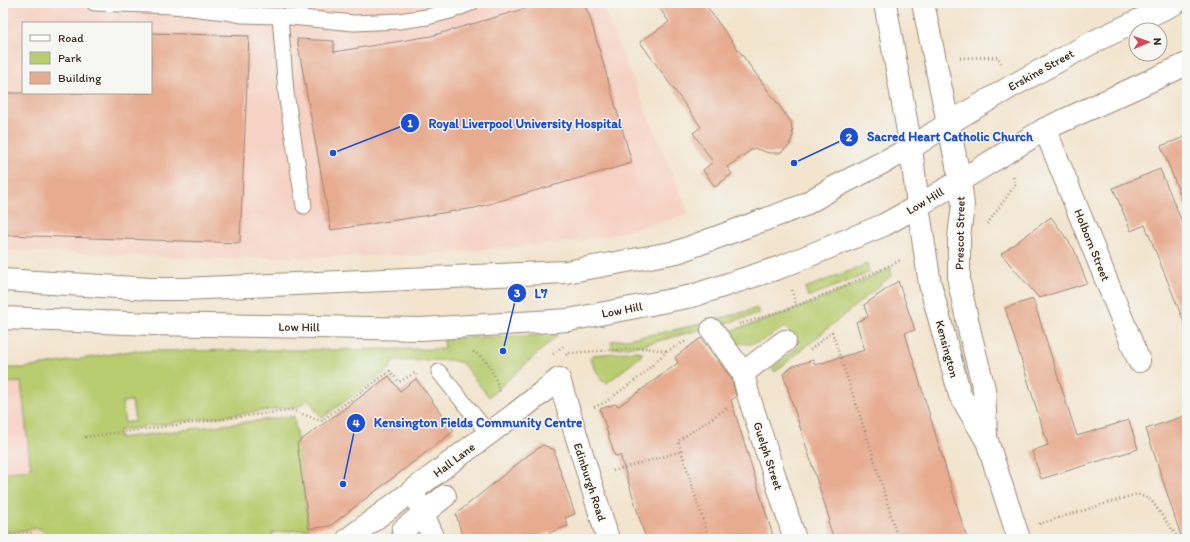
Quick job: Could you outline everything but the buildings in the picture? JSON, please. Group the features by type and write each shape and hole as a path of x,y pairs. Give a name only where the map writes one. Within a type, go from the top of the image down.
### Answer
{"main road":[{"path":"3,280 151,289 177,289 566,272 677,252 802,206 833,188 911,148 885,3"},
{"name":"Prescot Street","path":"923,3 960,180 963,205 959,237 960,282 970,333 984,389 987,441"},
{"name":"Erskine Street","path":"911,148 949,123 1014,85 1097,40 1176,3"},
{"name":"Low Hill","path":"3,318 159,324 421,329 569,320 692,296 774,269 884,225 1045,129 1187,64"},
{"name":"Holborn Street","path":"1045,129 1139,361"},
{"name":"Kensington","path":"911,148 930,284 960,396 987,441 1018,535"},
{"name":"Guelph Street","path":"712,330 746,384 795,539"},
{"path":"746,384 785,341"},
{"name":"Hall Lane","path":"348,539 489,434 559,379"},
{"name":"Edinburgh Road","path":"559,379 569,416 608,539"},
{"path":"410,493 418,502 424,513 434,539"},
{"path":"403,530 445,496"}],"lane":[{"path":"94,3 173,4 224,7 241,15 280,16 354,24 399,21 427,17 450,11 471,3"},
{"path":"280,16 286,93 304,206"},
{"path":"439,372 489,434"}],"path":[{"path":"958,58 998,57 1014,85"},
{"path":"959,237 976,238 1016,184"},
{"path":"569,416 604,403 640,377 667,351 703,332 758,319 871,274 899,260 927,263"},
{"path":"808,351 832,332 871,449 898,539"},
{"path":"550,356 567,343"},
{"path":"563,357 569,353 645,348 667,351"},
{"path":"472,351 479,354 495,375 500,396 515,414"},
{"path":"85,437 292,410 321,421 390,372 399,382 415,373 419,379"},
{"path":"709,539 678,442 746,384"},
{"path":"588,478 682,451"},
{"path":"1018,535 1137,494 1151,500 1179,539"},
{"path":"3,536 30,532 38,539"}],"shaded area":[{"path":"3,3 601,3 689,214 607,236 569,242 419,255 209,259 3,250"},
{"path":"40,380 66,539 3,539 3,383"}],"green space":[{"path":"867,264 869,273 808,297 805,288"},
{"path":"891,268 891,276 775,372 772,368 800,345 785,327 763,340 752,344 737,343 729,331 811,303"},
{"path":"757,308 759,314 643,345 612,349 611,341 685,328"},
{"path":"558,335 489,397 462,363 451,360 392,361 391,368 322,418 308,399 300,406 119,430 120,438 294,416 309,529 272,533 273,539 50,539 49,536 39,528 3,533 3,473 31,469 21,382 3,383 3,368 24,368 131,351 444,349 444,338","holes":["132,401 135,421 125,423 122,402"]},
{"path":"637,351 642,353 640,357 607,383 602,381 590,359 593,355"}],"place":[{"name":"Royal Liverpool University Hospital","path":"333,153"},
{"name":"Sacred Heart Catholic Church","path":"794,163"},
{"name":"L7","path":"503,351"},
{"name":"Kensington Fields Community Centre","path":"343,484"}]}
